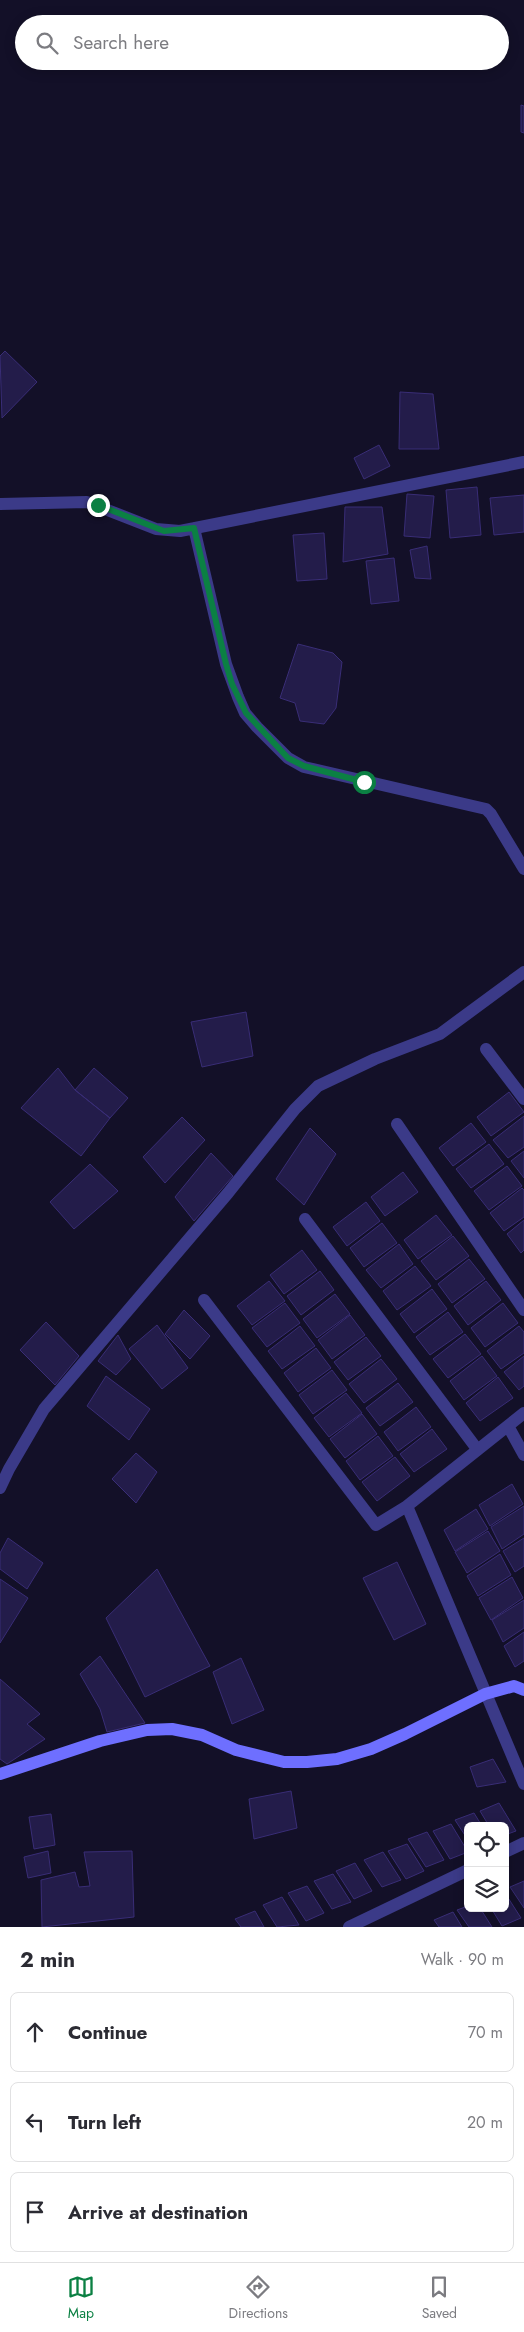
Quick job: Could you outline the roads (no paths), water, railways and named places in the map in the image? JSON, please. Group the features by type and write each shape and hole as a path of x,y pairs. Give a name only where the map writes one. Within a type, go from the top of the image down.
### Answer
{"street":[{"path":"0,504 87,502 164,531 194,528 524,462"},
{"path":"194,528 232,684 246,713 257,728 288,758 304,766 373,784 486,808 492,814 524,869"},
{"path":"0,1488 9,1468 44,1409 234,1186 300,1103 318,1086 375,1059 440,1034 524,972"},
{"path":"486,1049 524,1099"},
{"path":"397,1124 524,1310"},
{"path":"305,1219 477,1449"},
{"path":"204,1300 376,1526 407,1506 524,1413"},
{"path":"508,1426 524,1455"},
{"path":"407,1506 524,1784"},
{"path":"0,1774 100,1741 147,1730 172,1729 202,1735 236,1750 275,1760 307,1762 337,1758 370,1749 405,1734 485,1694 514,1686 524,1690"},
{"path":"509,1850 524,1842"},
{"path":"349,1927 464,1872"}]}
